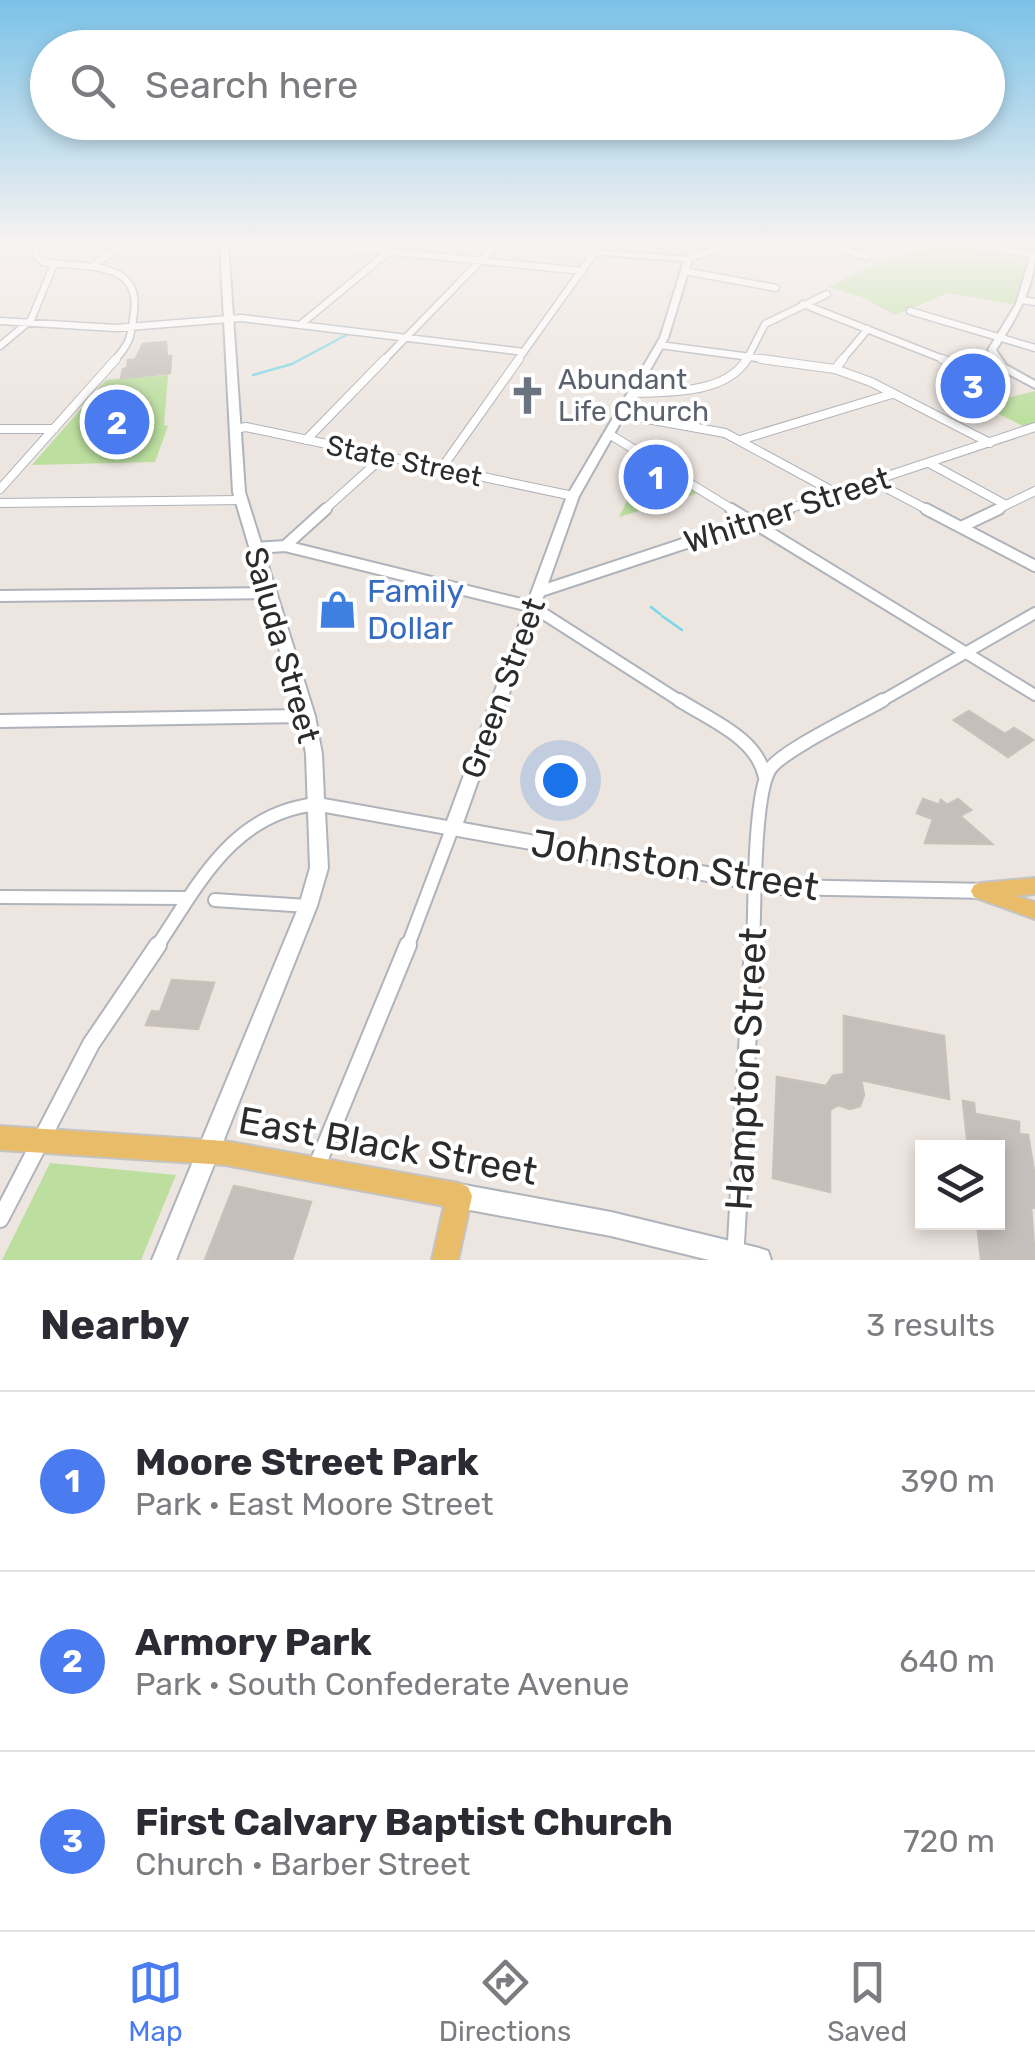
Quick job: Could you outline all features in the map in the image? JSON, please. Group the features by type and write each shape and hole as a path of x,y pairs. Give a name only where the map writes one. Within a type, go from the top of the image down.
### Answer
{"main road":[{"name":"Saluda Street","path":"164,1260 308,906 319,868 318,804 306,716 241,500 227,302"},
{"name":"Green Street","path":"452,828 573,496 660,345 674,302"},
{"path":"1021,302 992,350 996,360 1035,385"},
{"name":"Johnston Street","path":"318,804 758,884 820,890 982,890 1035,894"},
{"path":"982,890 1035,886"},
{"path":"982,890 1035,911"},
{"name":"East Black Street","path":"0,1138 209,1151 612,1224 743,1258"},
{"path":"445,1260 459,1196"}],"street":[{"path":"0,346 28,322 37,302"},
{"path":"0,489 130,343 134,302"},
{"path":"300,325 328,302"},
{"path":"306,440 441,302"},
{"path":"442,469 561,302"},
{"path":"633,393 664,394 702,388 732,375 749,356 761,328 808,302"},
{"path":"803,304 962,367"},
{"path":"910,310 1035,348"},
{"path":"0,321 134,327 228,318 524,352"},
{"path":"835,369 868,329"},
{"path":"660,345 835,369 990,442"},
{"path":"740,440 894,394"},
{"path":"620,414 710,428 740,440 836,493"},
{"name":"Whitner Street","path":"538,592 1035,427"},
{"name":"State Street","path":"234,429 247,428 573,496"},
{"path":"0,429 54,429"},
{"path":"609,434 1035,695"},
{"path":"286,546 382,456"},
{"path":"928,463 1006,505"},
{"path":"874,481 1035,566"},
{"path":"961,527 1035,491"},
{"path":"0,503 241,500"},
{"path":"256,548 286,546 533,607 747,743 771,755 785,756"},
{"path":"0,596 270,593"},
{"path":"765,778 772,765 785,756 1035,613"},
{"path":"0,721 306,716"},
{"path":"747,743 761,757 765,778"},
{"name":"Hampton Street","path":"743,1258 765,778"},
{"path":"0,1219 90,1044 188,898 235,836 282,810 318,804"},
{"name":"Green Street","path":"316,1169 385,1006 452,828"},
{"path":"0,897 188,898"},
{"path":"216,900 308,906"}],"green space":[{"path":"871,302 927,302 895,315"},
{"path":"168,375 164,425 168,426 155,462 32,465 106,380"},
{"path":"1035,391 1035,424 1025,427 980,405"},
{"path":"647,461 699,493 619,517"},
{"path":"50,1163 176,1175 141,1260 2,1260"}],"building":[{"path":"166,342 167,357 171,356 170,373 121,378 128,360 135,360 143,344"},
{"path":"969,711 1005,734 1014,728 1033,740 1008,757 954,720"},
{"path":"923,799 939,805 941,800 947,805 958,799 971,810 960,816 992,844 925,843 933,819 917,813"},
{"path":"172,980 214,983 198,1029 146,1025 152,1011 160,1012"},
{"path":"844,1016 944,1036 949,1099 861,1080 864,1095 860,1106 850,1109 838,1105 830,1110 830,1192 773,1178 777,1077 826,1086 833,1076 844,1074"},
{"path":"963,1101 974,1103 975,1114 1019,1122 1019,1134 1028,1135 1035,1178 1035,1208 1031,1207 1035,1260 981,1260 978,1230 1005,1230 1005,1140 967,1140"},
{"path":"234,1186 311,1202 292,1260 205,1260"}],"waterway":[{"path":"253,375 292,364 348,334"},
{"path":"651,607 660,614"},
{"path":"662,616 682,630"}],"place":[{"name":"First Calvary Baptist Church","path":"973,386"},
{"name":"Abundant Life Church","path":"528,395"},
{"name":"Armory Park","path":"117,422"},
{"name":"Moore Street Park","path":"656,477"},
{"name":"Family Dollar","path":"337,609"}]}
